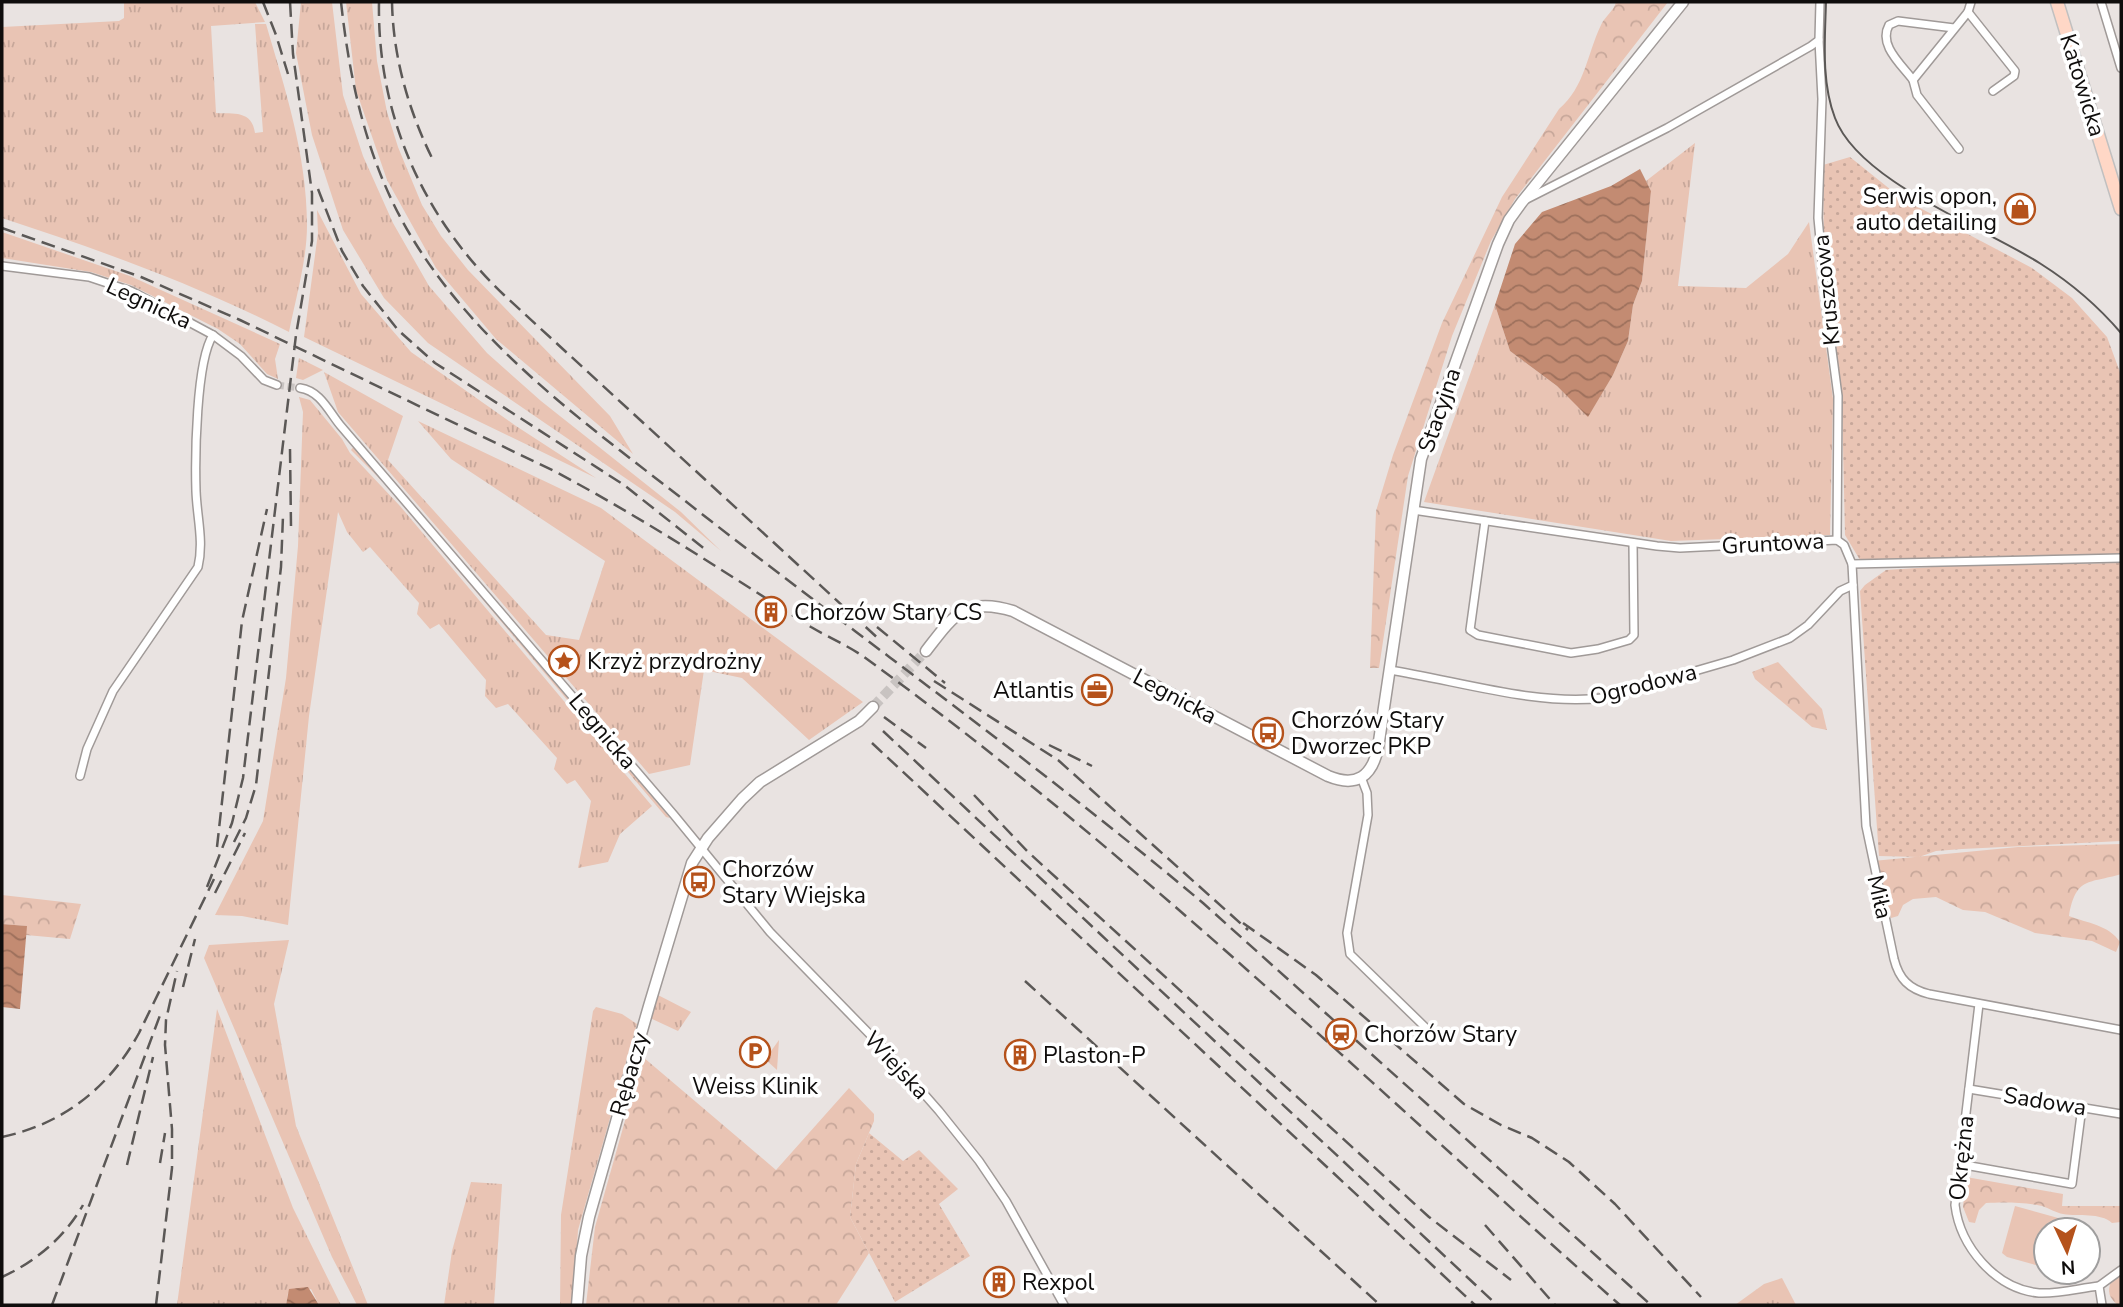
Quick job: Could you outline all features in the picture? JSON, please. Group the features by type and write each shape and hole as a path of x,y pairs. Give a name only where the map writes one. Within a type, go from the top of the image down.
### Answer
{"main road":[{"name":"Katowicka","path":"2057,2 2121,209"}],"street":[{"name":"Stacyjna","path":"1361,777 1371,769 1376,757 1421,458 1498,244 1509,220 1522,202 1683,2"},
{"name":"Kruszcowa","path":"1820,2 1822,99 1818,218 1838,396 1837,540"},
{"path":"1913,80 1968,12 1971,2"},
{"path":"2101,2 2121,68"},
{"path":"1968,12 2015,71 2014,76 1993,91"},
{"path":"1954,28 1898,21 1889,25 1885,33 1887,45 1913,80 1917,95 1959,149"},
{"path":"1522,202 1667,128 1819,40"},
{"name":"Legnicka","path":"2,266 76,275 105,282 154,302 214,335 241,356 264,380 277,385"},
{"path":"80,776 87,749 113,691 198,568 201,554 196,493 197,431 205,351 214,335"},
{"name":"Legnicka","path":"300,387 317,395 701,847"},
{"name":"Gruntowa","path":"1413,510 1680,548 1837,540 1844,545 1852,564 2121,558"},
{"path":"1485,521 1470,630 1478,635 1571,653 1598,649 1629,640 1634,635 1633,543"},
{"path":"1852,564 1853,585"},
{"name":"Ogrodowa","path":"1389,670 1549,699 1602,698 1733,660 1790,638 1808,625 1840,590 1853,585"},
{"name":"Miła","path":"1853,585 1866,826 1869,851 1897,970 1906,984 1919,991 2121,1030"},
{"name":"Legnicka","path":"926,651 960,612 980,605 1013,611 1328,776 1346,781 1361,777"},
{"path":"701,847 760,782 852,725 873,707"},
{"path":"1361,777 1368,805 1347,933 1350,954 1425,1027"},
{"name":"Rębaczy","path":"577,1305 581,1256 589,1217 686,879 701,847"},
{"name":"Wiejska","path":"701,847 770,932 889,1054 955,1131 1006,1201 1064,1305"},
{"name":"Okrężna","path":"1979,1004 1955,1205 1960,1230 1975,1254 2003,1279 2022,1290 2038,1293 2099,1286"},
{"name":"Sadowa","path":"1969,1088 2121,1114"},
{"path":"1959,1164 2072,1184 2082,1107"},
{"name":"Okrężna","path":"2102,1284 2121,1270"},
{"path":"2099,1286 2102,1305"}],"green space":[{"path":"124,2 255,2 265,22 211,26 216,113 246,117 255,133 263,132 255,24 266,24 294,123 306,199 305,252 289,332 148,269 2,218 2,27 119,21 124,18"},
{"path":"301,2 332,2 343,95 363,156 393,223 429,286 487,353 541,401 681,512 721,551 675,512 428,343 384,298 343,230 312,135 296,53"},
{"path":"346,2 372,2 377,61 387,112 422,205 441,236 468,270 610,416 633,454 496,339 436,268 387,180 356,90"},
{"path":"1616,2 1668,2 1515,199 1491,241 1452,336 1408,476 1379,668 1370,668 1376,511 1393,455 1442,323 1502,197 1559,109 1575,91 1601,25"},
{"path":"1695,143 1678,286 1746,288 1788,254 1809,222 1833,399 1830,535 1671,541 1424,502 1495,305 1510,351 1557,386 1588,416 1613,375 1628,341 1633,305 1642,281 1651,191 1646,181"},
{"path":"1850,157 1901,198 1939,218 1941,216 1947,219 1945,222 2032,268 2072,298 2107,337 2121,375 2121,554 1860,560 1845,535 1842,401 1824,264 1823,165"},
{"path":"317,210 361,294 411,352 596,478 304,337 318,233"},
{"path":"2,232 130,276 280,344 275,359 278,379 267,374 240,344 218,329 131,285 91,272 2,258"},
{"path":"299,358 323,370 303,380 296,378"},
{"path":"324,372 403,416 388,460 546,635 579,640 605,561 451,459 418,421 601,508 863,702 809,740 742,678 704,670 690,765 649,774 338,412"},
{"path":"299,397 310,400 350,453 400,506 652,806 620,834 608,862 578,868 591,801 575,780 567,784 554,769 557,758 508,704 496,708 485,696 486,680 439,624 430,629 417,614 419,603 370,547 363,552 347,532 338,512 309,716 288,925 242,916 215,915 263,821 286,678 298,546 303,412"},
{"path":"354,446 670,818 666,817 386,485 351,450"},
{"path":"2121,563 2121,841 1936,851 1919,857 1879,856 1860,591 1886,570 1948,566"},
{"path":"1778,662 1822,709 1827,730 1812,727 1755,679 1752,672"},
{"path":"2121,844 2121,874 2092,881 2080,888 2069,916 2110,932 2120,942 2116,952 2092,941 2035,933 1985,912 1963,910 1936,897 1913,899 1903,905 1898,916 1891,918 1873,861 2018,847"},
{"path":"2,895 81,904 70,939 26,935 26,926 2,924"},
{"path":"289,940 274,1004 296,1126 368,1305 357,1305 332,1257 204,958 209,945"},
{"path":"656,994 691,1012 678,1031 650,1018"},
{"path":"596,1007 622,1014 637,1024 578,1230 573,1305 560,1305 561,1215 593,1011"},
{"path":"217,1009 293,1208 341,1305 319,1305 311,1289 288,1293 286,1305 177,1305"},
{"path":"779,1040 777,1070 766,1058"},
{"path":"643,1057 776,1170 849,1088 874,1114 874,1121 856,1164 850,1217 869,1253 836,1305 586,1305 595,1227"},
{"path":"869,1133 903,1161 919,1150 958,1189 939,1204 970,1256 895,1302 850,1217 856,1164"},
{"path":"1966,1177 2063,1194 2062,1206 2121,1206 2121,1222 2112,1223 2102,1216 2063,1214 2045,1207 2006,1202 1986,1203 1979,1210 1975,1223 1969,1222 1963,1207"},
{"path":"471,1182 502,1184 494,1305 444,1305 452,1251"},
{"path":"2015,1206 2051,1216 2032,1216 2032,1264 2002,1253"},
{"path":"2121,1275 2121,1305 2118,1305 2111,1297 2109,1288 2111,1281"},
{"path":"1782,1278 1796,1305 1735,1305 1764,1284"}],"water":[{"path":"1640,169 1651,191 1642,281 1633,305 1628,341 1613,375 1588,417 1557,386 1510,351 1495,305 1515,244 1542,212 1611,186"},
{"path":"2,924 27,926 20,1009 2,1007"},
{"path":"308,1287 319,1305 286,1305 289,1289"}],"tunnel":[{"path":"277,385 300,388"},
{"path":"873,707 926,651"}],"tram line":[{"path":"1826,2 1825,60 1828,90 1835,118 1848,141 1869,163 1896,183 2052,271 2093,304 2121,333"}],"railway":[{"path":"263,2 288,74"},
{"path":"207,887 232,823 243,778 296,335 312,241 312,193 293,54 290,2"},
{"path":"341,2 350,64 364,126 398,213 442,282 507,355 620,451 1016,753 1203,903 1651,1305"},
{"path":"379,2 380,44 386,85 396,124 410,162 428,198 475,265 504,295 881,641"},
{"path":"392,2 395,42 403,82 432,158"},
{"path":"318,189 342,251 363,286 398,330 435,363 624,485 706,550"},
{"path":"2,228 141,277 240,320 554,471 652,527 811,627 858,653 964,732 1156,890 1620,1305"},
{"path":"290,449 291,526"},
{"path":"217,847 242,621 267,509"},
{"path":"234,842 246,818 256,785 281,567 283,516"},
{"path":"877,627 945,683"},
{"path":"934,681 1058,760 1248,930"},
{"path":"884,717 926,748"},
{"path":"883,731 1497,1305"},
{"path":"872,743 1475,1305"},
{"path":"1049,745 1092,766"},
{"path":"974,795 1028,852 1429,1217 1511,1280"},
{"path":"215,893 245,833"},
{"path":"2,1137 45,1123 64,1113 99,1087 114,1071 139,1033 214,879"},
{"path":"1243,923 1316,975 1464,1104 1501,1125 1532,1138 1569,1162 1615,1204 1701,1297"},
{"path":"183,987 195,939"},
{"path":"156,1305 172,1168 166,1020 177,971"},
{"path":"1025,981 1380,1305"},
{"path":"52,1305 162,1010"},
{"path":"127,1165 153,1057"},
{"path":"160,1163 165,1133"},
{"path":"2,1277 26,1264 48,1247 67,1228 83,1205"},
{"path":"1485,1225 1555,1305"}],"place":[{"name":"Serwis opon, auto detailing","path":"2020,209"},
{"name":"Chorzów Stary CS","path":"771,612"},
{"name":"Krzyż przydrożny","path":"564,661"},
{"name":"Atlantis","path":"1097,690"},
{"name":"Chorzów Stary Dworzec PKP","path":"1268,733"},
{"name":"Chorzów Stary Wiejska","path":"699,882"},
{"name":"Chorzów Stary","path":"1341,1034"},
{"name":"Weiss Klinik","path":"755,1052"},
{"name":"Plaston-P","path":"1020,1055"},
{"name":"Rexpol","path":"999,1282"}]}
